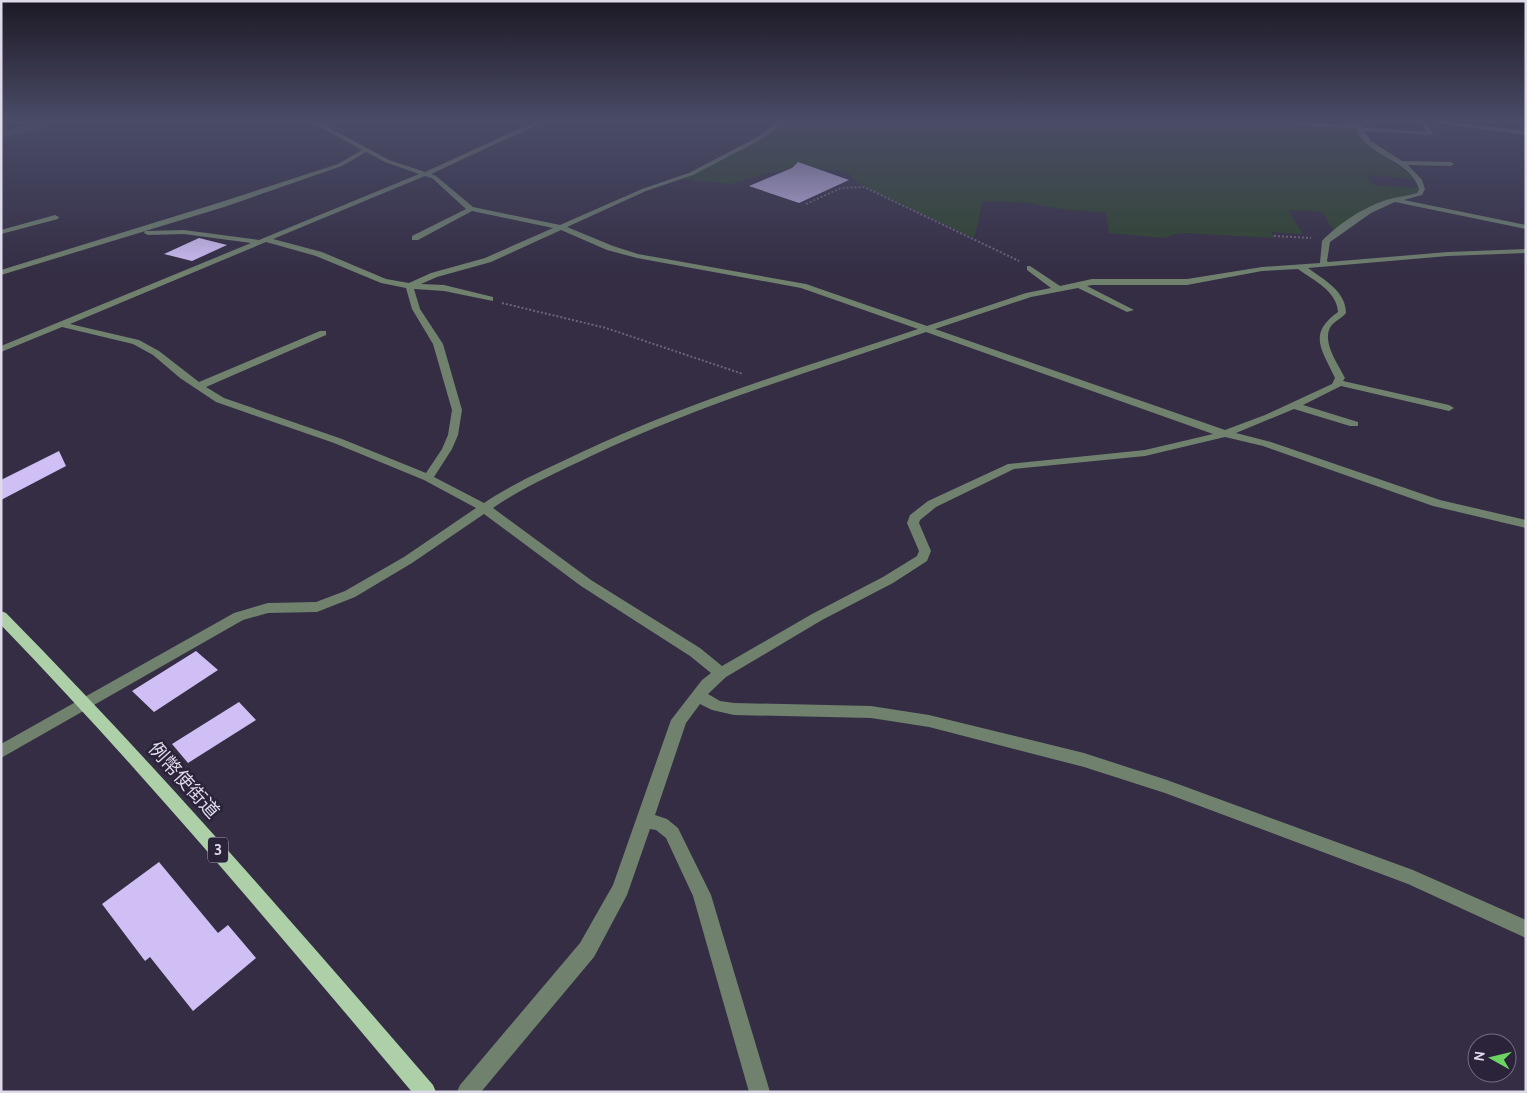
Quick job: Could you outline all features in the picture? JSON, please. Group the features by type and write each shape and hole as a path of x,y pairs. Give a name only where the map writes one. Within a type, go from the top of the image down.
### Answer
{"main road":[{"name":"例幣使街道","path":"1,616 86,703 208,839 426,1092"}],"street":[{"path":"1,273 133,233 316,173"},
{"path":"422,173 440,181 471,209 560,227 610,248 637,256 803,286 1225,434 1266,444 1436,503 1526,524"},
{"path":"410,286 434,275 488,260 644,190 693,173"},
{"path":"1325,263 1323,261 1328,240 1382,204 1420,194 1422,189 1420,180 1412,173"},
{"path":"1,349 425,174"},
{"path":"1398,201 1526,227"},
{"path":"415,238 471,209"},
{"path":"1,232 55,217"},
{"path":"133,233 184,232 263,241 319,254 384,281 410,286 444,288 490,300"},
{"path":"1,752 239,616 268,608 318,607 350,594 408,560 483,507 521,484 627,435 697,406 1004,302 1058,288 1104,281 1187,282 1262,269 1301,267 1325,263 1382,261 1448,254 1525,252"},
{"path":"467,1092 587,950 621,889 679,720 707,684 721,673 817,617 888,580 922,558 925,552 913,523 914,518 932,504 1004,469 1064,460 1145,452 1225,434 1329,391 1339,383 1340,378 1323,341 1323,332 1328,324 1342,313 1341,301 1301,267"},
{"path":"1030,268 1058,288"},
{"path":"1079,285 1130,310"},
{"path":"410,286 412,304 434,334 438,344 457,410 454,435 428,478"},
{"path":"61,324 146,346 207,394 234,407 338,440 428,478 483,507 586,583 695,652 721,673"},
{"path":"199,386 323,333"},
{"path":"1339,383 1449,408"},
{"path":"1294,406 1354,424"},
{"path":"699,696 717,706 734,709 871,712 919,720 1084,760 1167,787 1413,878 1521,927"},
{"path":"646,820 661,824 672,833 702,895 760,1092"}],"path":[{"path":"806,204 842,187 849,185 864,187 988,244 1030,268"},
{"path":"1274,236 1328,240"},
{"path":"490,300 606,328 768,382"}],"green space":[{"path":"694,173 770,173 732,184 682,179"},
{"path":"849,173 1409,173 1416,179 1365,175 1374,185 1419,188 1411,195 1384,201 1373,206 1334,231 1322,212 1288,210 1303,234 1271,232 1275,238 1184,233 1164,238 1109,233 1106,213 1060,209 1028,203 983,201 974,238 856,182"}],"building":[{"path":"780,173 829,173 849,180 799,203 749,186"},
{"path":"199,238 227,245 192,261 164,254"},
{"path":"59,451 66,466 1,500 1,480"},
{"path":"196,651 218,670 154,712 132,691"},
{"path":"239,702 256,720 188,763 172,744"},
{"path":"159,862 218,933 228,925 256,958 193,1011 150,957 145,961 102,904"}]}
